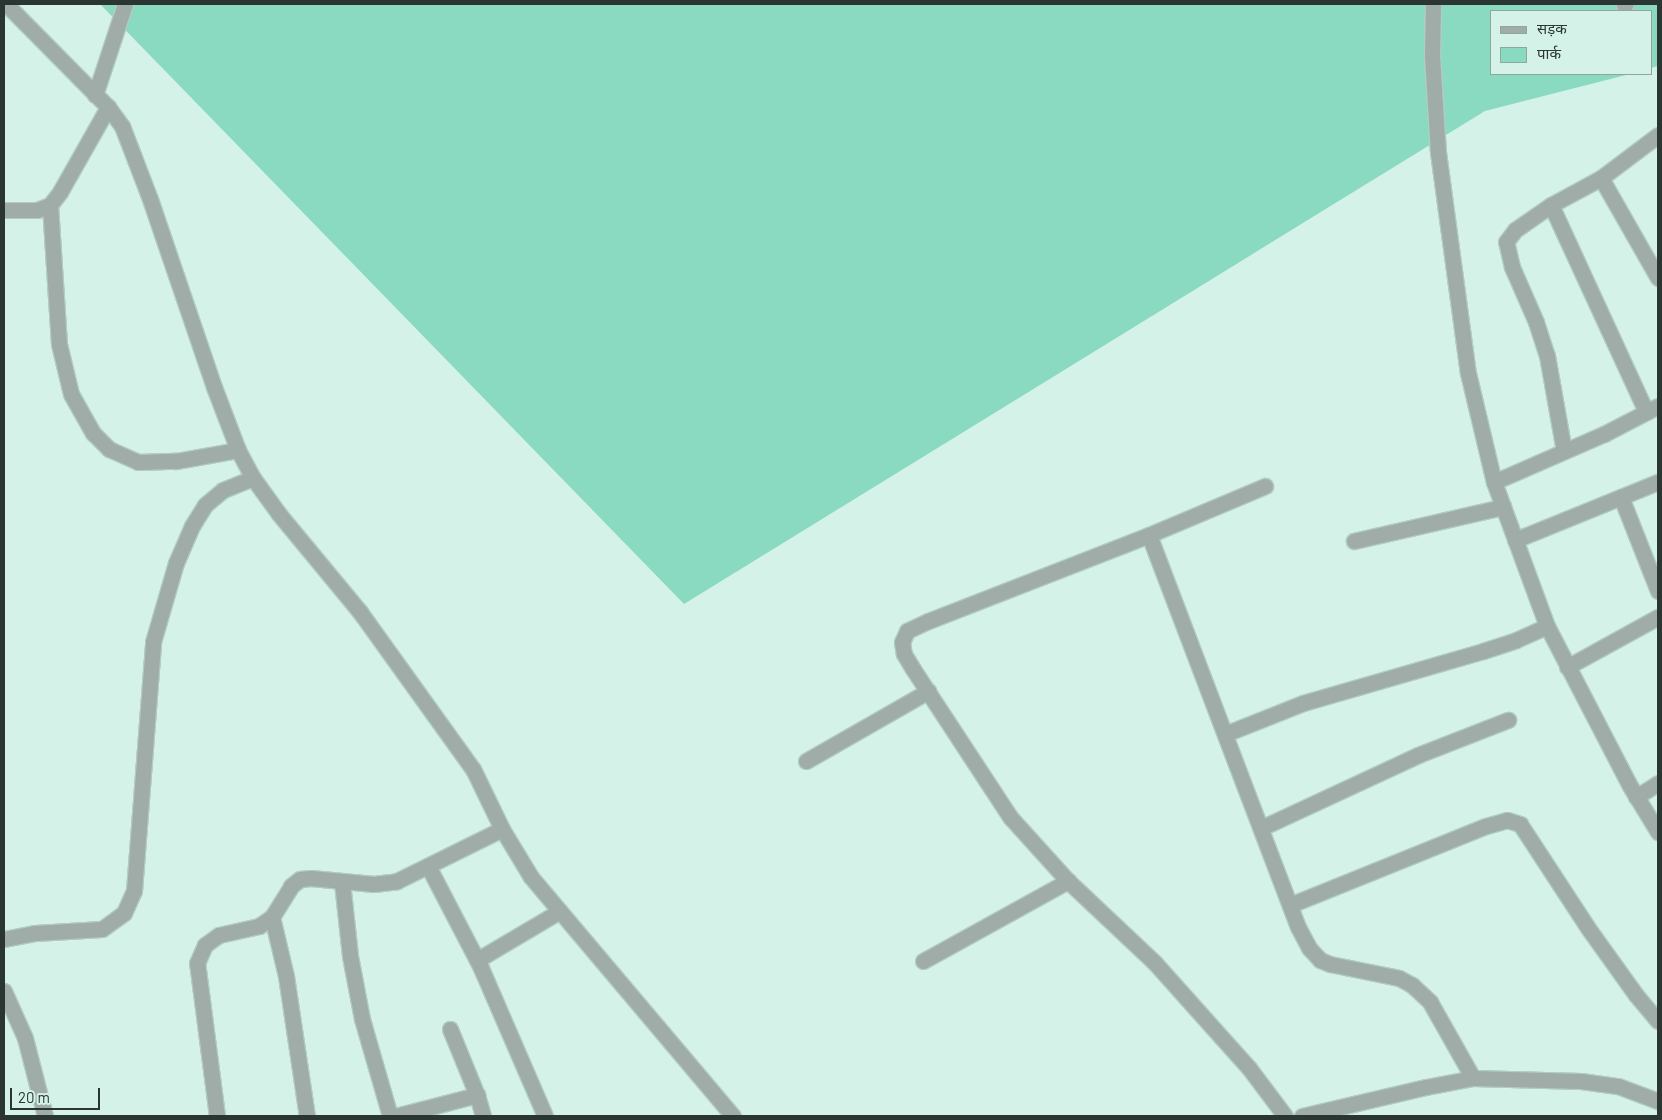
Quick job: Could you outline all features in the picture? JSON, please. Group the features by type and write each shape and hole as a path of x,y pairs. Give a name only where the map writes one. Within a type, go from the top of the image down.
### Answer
{"street":[{"path":"6,4 108,107 122,126 135,156 238,450 253,478 278,514 360,612 473,769 502,829 531,877 733,1116"},
{"path":"95,94 125,4"},
{"path":"1434,4 1432,55 1438,152 1468,373 1494,482 1547,626 1636,796 1658,832"},
{"path":"4,210 37,210 50,205 60,192 108,107"},
{"path":"1564,451 1547,356 1507,252 1506,242 1515,230 1552,205 1601,178 1658,135"},
{"path":"1601,178 1658,278"},
{"path":"50,205 59,344 71,394 93,433 109,449 138,462 176,461 238,450"},
{"path":"1494,482 1652,409 1552,205"},
{"path":"4,939 35,933 102,929 124,913 134,891 153,642 176,563 192,526 205,505 223,490 253,478"},
{"path":"1515,540 1658,482"},
{"path":"1265,486 1149,535 907,631 902,642 904,654 1011,818 1068,881 1155,963 1249,1068 1285,1116"},
{"path":"1622,497 1658,592"},
{"path":"1354,541 1503,507"},
{"path":"1149,535 1290,905 1309,948 1320,960 1330,964 1399,978 1420,992 1430,1002 1473,1078"},
{"path":"1567,666 1658,617"},
{"path":"1225,734 1303,703 1483,651 1516,640 1547,626"},
{"path":"806,761 928,691"},
{"path":"1261,828 1418,755 1508,720"},
{"path":"1636,796 1658,783"},
{"path":"1290,905 1486,826 1507,820 1520,824 1588,928 1636,995 1658,1020"},
{"path":"217,1116 197,963 205,945 219,936 259,926 272,917 291,886 300,879 311,878 385,884 397,881 502,829"},
{"path":"428,866 477,960 545,1116"},
{"path":"923,962 1068,881"},
{"path":"342,882 350,956 362,1019 390,1116"},
{"path":"477,960 560,911"},
{"path":"272,917 288,985 307,1116"},
{"path":"4,992 25,1038 45,1116"},
{"path":"450,1030 477,1094 483,1116"},
{"path":"1302,1116 1473,1078 1590,1082 1618,1086 1658,1101"},
{"path":"396,1116 477,1094"}],"green space":[{"path":"100,4 1658,4 1658,66 1652,68 1652,10 1490,10 1490,75 1626,75 1485,111 684,604"}]}
